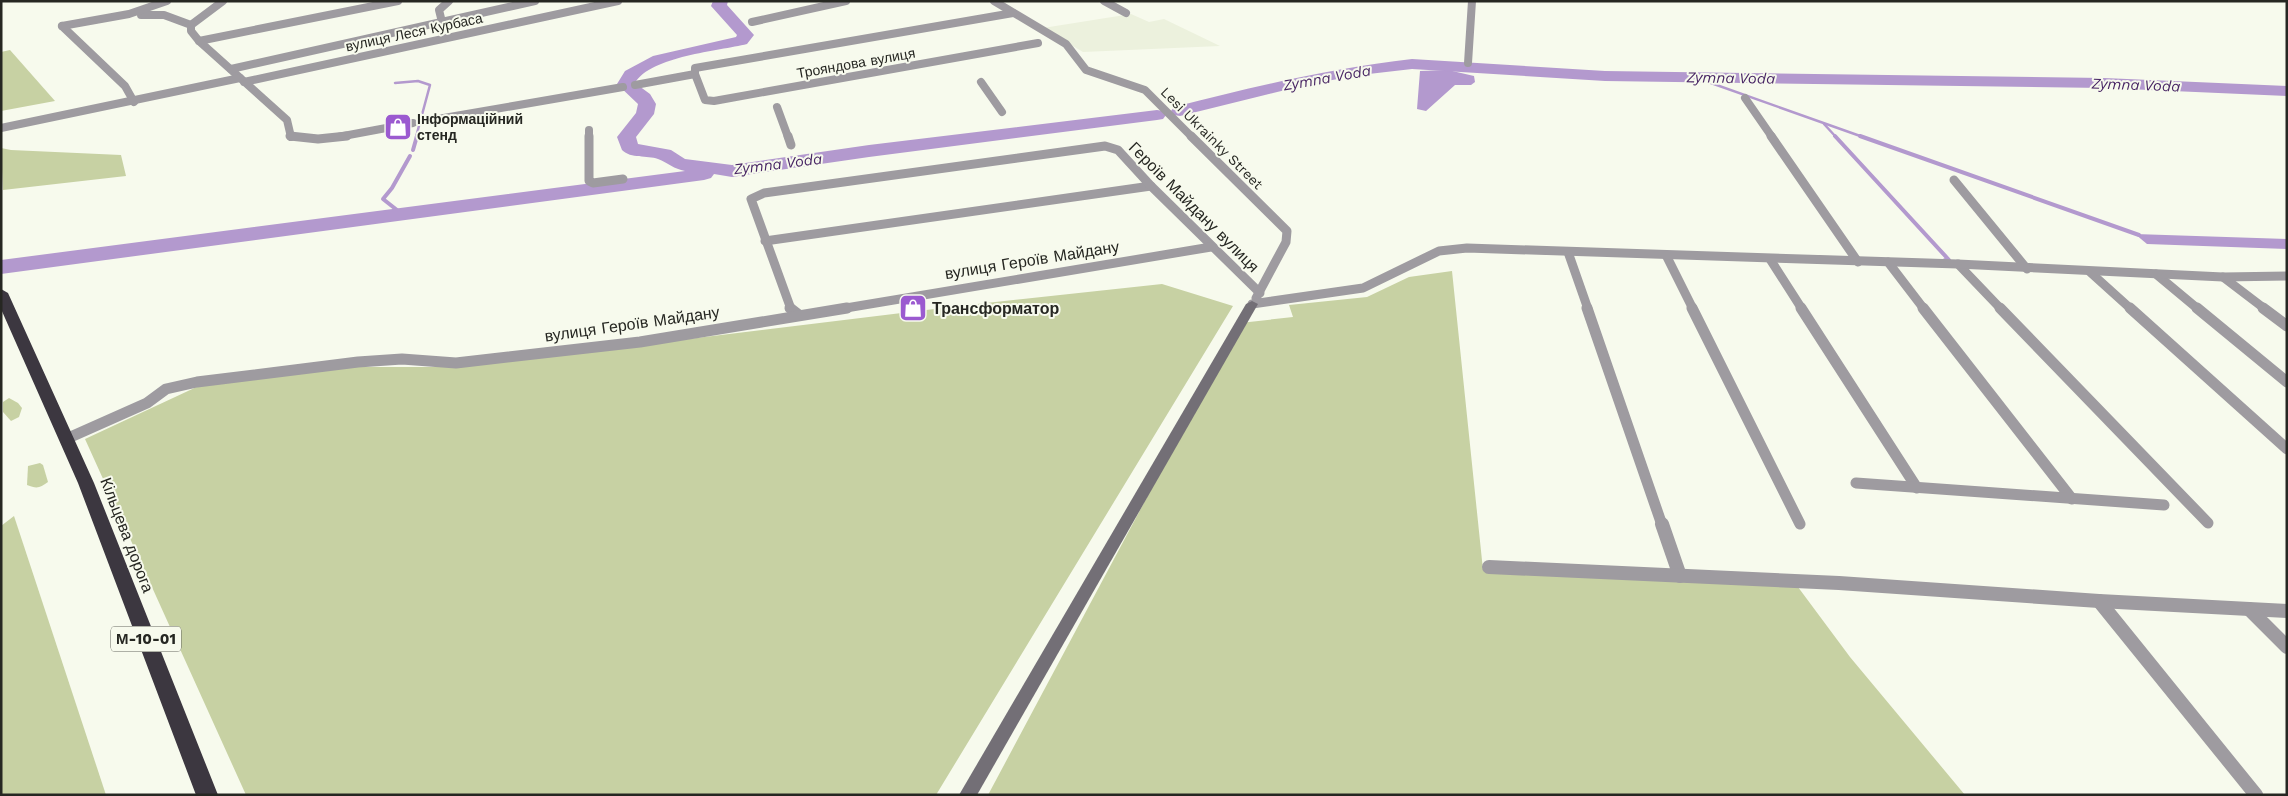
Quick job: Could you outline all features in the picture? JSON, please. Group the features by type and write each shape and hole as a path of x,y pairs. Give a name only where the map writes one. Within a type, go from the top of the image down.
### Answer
{"highway":[{"name":"Кільцева дорога","path":"1,293 89,492 207,795"}],"street":[{"path":"132,14 167,1"},
{"path":"134,102 125,86 62,26 132,14 164,15 190,25 203,18 223,1"},
{"path":"199,41 398,1"},
{"path":"442,22 440,10 449,1"},
{"path":"231,69 535,1"},
{"name":"вулиця Леся Курбаса","path":"1,128 242,80 618,1"},
{"path":"752,22 846,1"},
{"name":"Lesi Ukrainky Street","path":"994,1 1066,44 1086,70 1145,90 1286,231 1286,242 1256,299"},
{"path":"1104,1 1126,13"},
{"path":"1468,63 1472,1"},
{"name":"Трояндова вулиця","path":"1013,13 695,68 695,74 705,100 714,101 1038,43"},
{"path":"190,25 199,41 287,120 290,137 319,139 413,123"},
{"name":"Трояндова вулиця","path":"635,85 695,74"},
{"path":"981,82 1002,112"},
{"path":"432,120 623,87"},
{"path":"1746,98 1858,262"},
{"path":"777,107 791,145"},
{"path":"589,130 589,181 592,183 623,179"},
{"name":"Героїв Майдану вулиця","path":"765,241 751,199 764,193 1105,146 1118,150 1211,247 1256,299"},
{"path":"1954,180 2027,269"},
{"path":"798,315 791,309 765,241 1151,186"},
{"name":"вулиця Героїв Майдану","path":"66,439 147,404 166,390 197,382 358,362 402,359 456,363 640,342 1211,247"},
{"path":"968,795 1256,299 1362,288 1439,251 1501,248 1568,252 1958,264 2027,269 2223,277 2287,276"},
{"path":"1568,252 1680,576"},
{"path":"1666,255 1800,524"},
{"path":"1770,259 1917,488"},
{"path":"1888,262 2072,499"},
{"path":"1958,264 2208,523"},
{"path":"2090,272 2287,449"},
{"path":"2156,274 2287,382"},
{"path":"2223,277 2287,326"},
{"path":"1856,483 2164,506"},
{"path":"1489,567 1839,583 2099,601 2287,611"},
{"path":"2099,601 2256,795"},
{"path":"2249,609 2287,646"}],"shaded area":[{"path":"1131,14 1149,22 1164,19 1220,46 1083,52 1043,28"},
{"path":"1448,70 1474,76 1475,82 1471,85 1455,85 1426,111 1417,109 1420,71"},
{"path":"2135,234 2287,239 2287,249 2147,244"}],"green space":[{"path":"10,50 55,101 1,111 1,52"},
{"path":"1,148 121,155 126,176 3,190"},
{"path":"1452,271 1483,570 1795,583 1850,657 1965,795 988,795 1240,323 1293,317 1289,305 1367,297 1409,277"},
{"path":"1162,284 1233,306 936,795 246,795 85,439 218,377 332,367 459,367 959,306"},
{"path":"9,398 18,403 22,408 19,417 11,421 3,412 3,402"},
{"path":"40,463 43,465 48,482 38,487 27,485 28,466"},
{"path":"14,516 106,795 1,795 1,526"}],"waterway":[{"name":"Zymna Voda","path":"721,1 719,6 746,35 741,41 677,54 643,67 631,75 626,84 644,98 647,104 645,114 626,137 632,149 664,154 680,164 732,171 869,151 1157,115"},
{"name":"Zymna Voda","path":"1180,111 1310,79 1360,70 1412,64 1605,76 2104,83 2287,91"},
{"path":"1694,77 1863,137"},
{"path":"395,83 418,81 430,85 416,137"},
{"path":"1824,124 1836,137"},
{"path":"413,150 417,136"},
{"path":"1835,136 1949,260 1945,260"},
{"path":"1860,136 2139,235"},
{"path":"402,214 383,199 392,188 410,156"},
{"path":"1,267 704,174"}],"place":[{"name":"Інформаційний стенд","path":"398,127"},
{"name":"Трансформатор","path":"913,308"}]}
